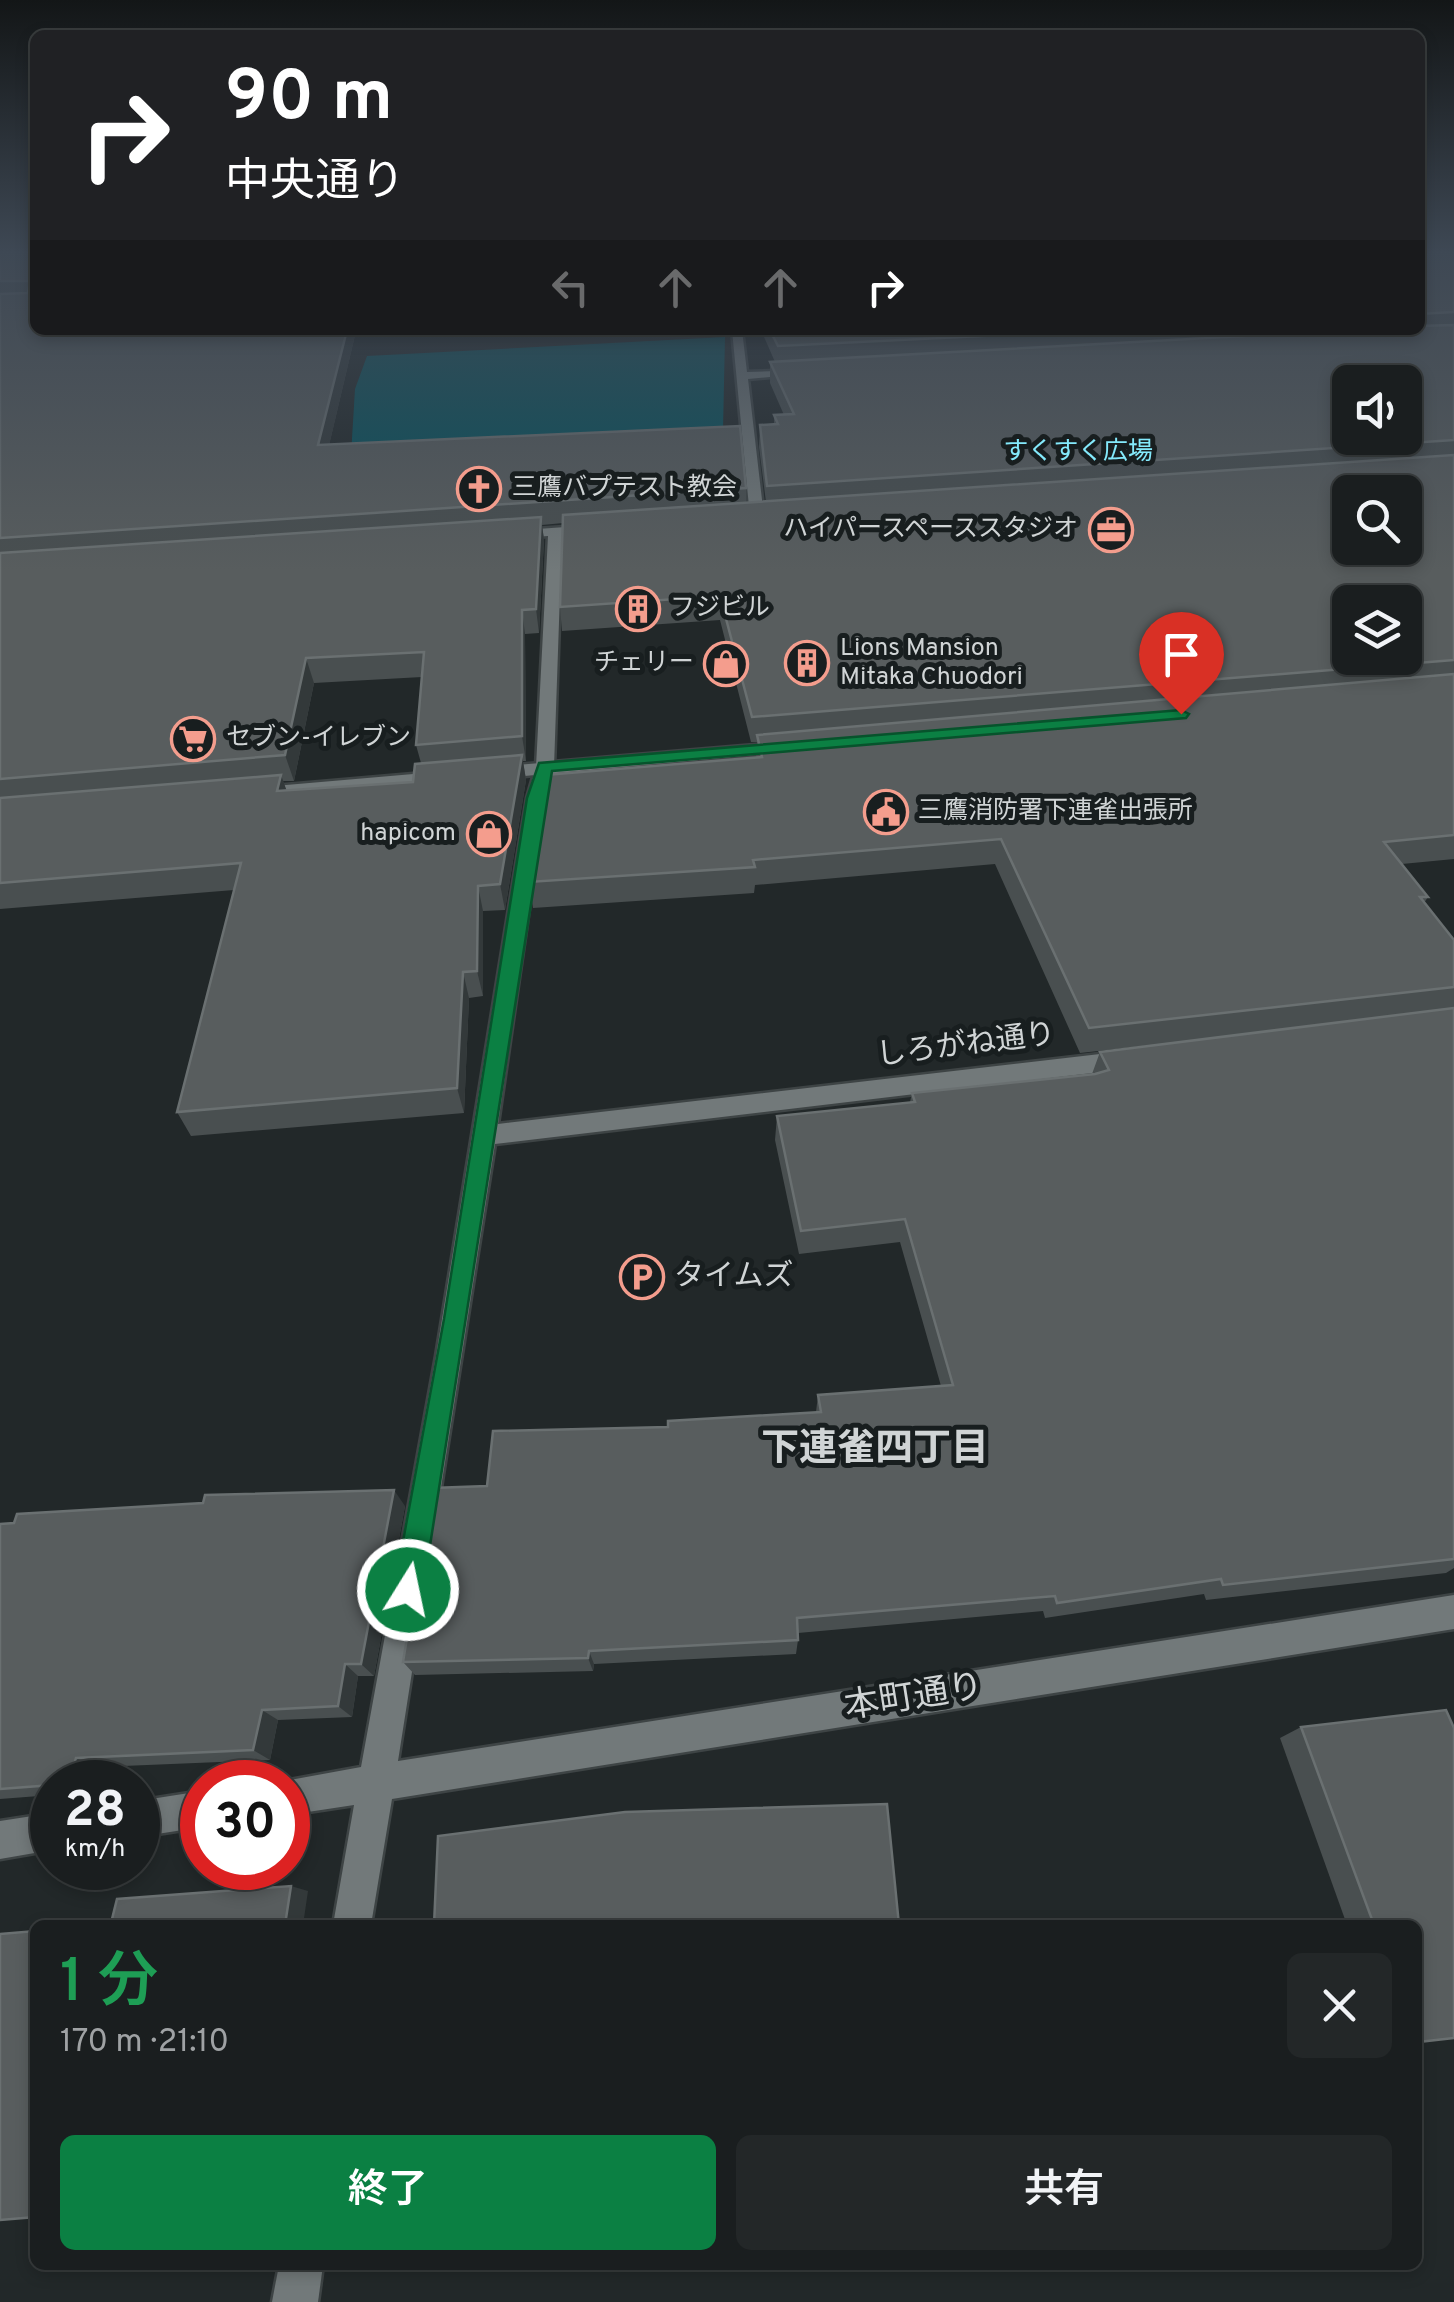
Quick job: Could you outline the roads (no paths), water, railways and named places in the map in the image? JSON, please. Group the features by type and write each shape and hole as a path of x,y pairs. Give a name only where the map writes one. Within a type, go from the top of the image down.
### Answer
{"street":[{"path":"739,356 757,517"},
{"path":"739,376 819,372"},
{"path":"739,519 777,516"},
{"path":"496,536 610,528"},
{"path":"353,1920 486,1135 536,798 545,767 555,532"},
{"path":"234,795 810,745"},
{"name":"しろがね通り","path":"486,1135 1156,1057"},
{"name":"本町通り","path":"310,1794 1454,1612"},
{"path":"0,1840 30,1835"},
{"path":"295,2302 300,2270"}],"place":[{"name":"三鷹バプテスト教会","path":"479,489"},
{"name":"ハイパースペーススタジオ","path":"1111,530"},
{"name":"フジビル","path":"638,609"},
{"name":"Lions Mansion Mitaka Chuodori","path":"807,663"},
{"name":"チェリー","path":"726,664"},
{"name":"セブン-イレブン","path":"193,739"},
{"name":"三鷹消防署下連雀出張所","path":"886,812"},
{"name":"hapicom","path":"489,834"},
{"name":"タイムズ","path":"642,1277"}],"district":[{"name":"下連雀四丁目","path":"875,1450"}],"park label":[{"name":"すくすく広場","path":"1078,453"}]}
